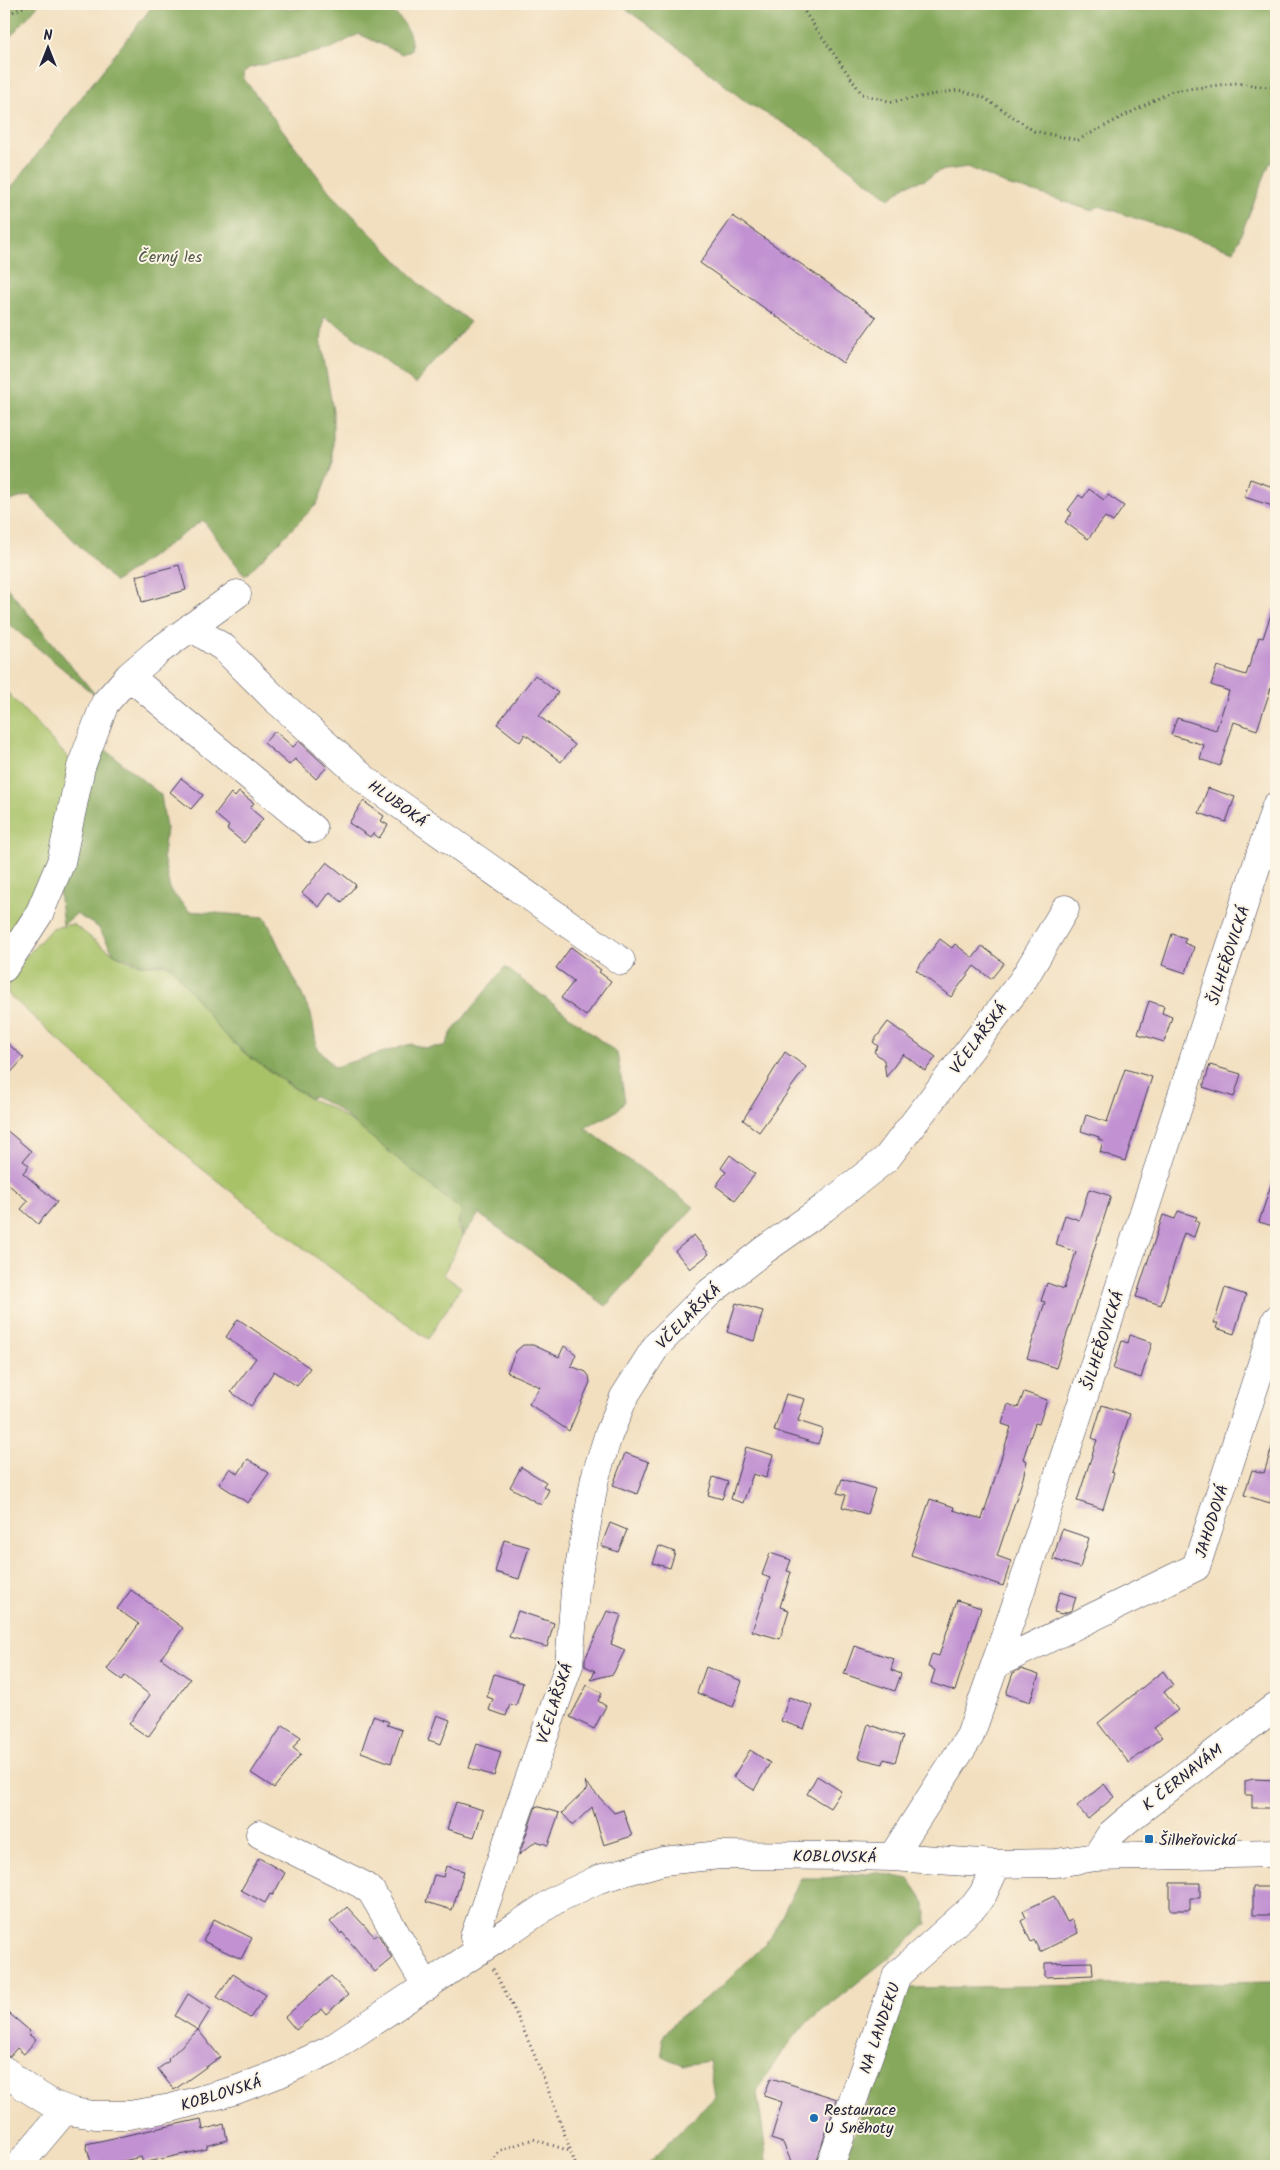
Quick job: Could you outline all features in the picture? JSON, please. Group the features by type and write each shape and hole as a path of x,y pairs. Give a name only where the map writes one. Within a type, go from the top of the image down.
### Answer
{"street":[{"path":"4,968 39,914 61,862 81,767 105,703 129,676 157,652 237,594"},
{"name":"HLUBOKÁ","path":"190,627 224,648 274,698 368,782 621,961"},
{"path":"129,676 313,829"},
{"name":"ŠILHEŘOVICKÁ","path":"892,1857 970,1736 996,1664 1276,806"},
{"name":"VČELAŘSKÁ","path":"480,1948 474,1937 569,1664 575,1591 595,1478 608,1436 624,1397 657,1345 710,1292 764,1250 824,1208 887,1158 1023,980 1065,909"},
{"name":"JAHODOVÁ","path":"996,1664 1196,1567 1276,1320"},
{"name":"K ČERNAVÁM","path":"1096,1857 1111,1834 1126,1821 1276,1706"},
{"path":"260,1834 361,1884 371,1891 427,1987"},
{"name":"KOBLOVSKÁ","path":"4,2070 44,2100 65,2110 95,2116 150,2112 190,2104 256,2084 330,2050 427,1987 480,1948 557,1899 620,1872 663,1861 720,1855 892,1857 996,1864 1056,1862 1096,1857 1276,1853"},
{"name":"NA LANDEKU","path":"830,2166 897,1974 974,1906 996,1864"},
{"path":"18,2166 65,2110"}],"path":[{"path":"4,16 29,4"},
{"path":"799,4 862,94 892,102 958,90 983,97 1034,132 1078,140 1172,91 1235,83 1276,88"},
{"path":"480,1948 509,1998 543,2076 576,2166"},
{"path":"489,2166 499,2151 533,2139 571,2151"}],"green space":[{"name":"Černý les","path":"377,3 390,8 408,31 411,50 402,54 359,34 330,49 249,68 243,73 244,79 329,191 422,286 470,322 415,384 337,324 324,317 321,342 333,411 333,463 317,504 245,576 203,520 115,582 29,495 4,503 4,197 154,4 275,4 286,9 295,9 315,4"},
{"path":"4,4 39,4 4,44"},
{"path":"619,4 1276,4 1276,163 1270,163 1234,251 1099,206 1092,211 1010,186 968,167 939,171 925,180 906,185 890,199 809,138 746,102 670,41"},
{"path":"4,584 98,698 4,620"},
{"path":"4,689 75,765 56,852 4,954"},
{"path":"100,745 161,795 166,828 163,856 170,890 189,911 265,917 311,1014 317,1047 334,1067 411,1044 425,1048 445,1046 452,1032 505,967 617,1053 625,1101 612,1114 585,1128 694,1207 606,1306 479,1214 463,1236 458,1222 462,1211 333,1106 314,1097 309,1098 247,1055 221,1031 172,967 164,963 146,965 114,954 98,927 76,914 63,925 58,882"},
{"path":"73,924 107,949 125,959 145,965 162,964 172,967 221,1031 247,1055 312,1100 331,1108 360,1128 463,1211 457,1227 463,1236 444,1273 445,1276 461,1287 428,1339 302,1247 192,1161 7,993 12,972 52,928"},
{"path":"875,1872 909,1879 925,1903 927,1924 886,1960 804,2025 777,2059 757,2092 768,2166 645,2166 715,2097 709,2061 684,2065 663,2057 662,2038 679,2018 723,1985 771,1937 801,1878 827,1878"},
{"path":"1276,1982 1276,2166 843,2166 906,1988"}],"building":[{"path":"733,216 876,317 843,363 700,263"},
{"path":"1250,479 1276,488 1276,507 1244,497"},
{"path":"1089,489 1104,500 1108,495 1124,506 1113,522 1105,517 1088,539 1065,522 1072,513 1068,510 1079,495 1083,498"},
{"path":"179,565 186,590 142,602 136,576"},
{"path":"1273,608 1276,609 1276,673 1257,730 1234,722 1220,766 1200,759 1204,745 1171,735 1177,718 1216,730 1229,691 1211,685 1217,666 1246,675 1259,637 1263,638"},
{"path":"535,675 558,693 539,716 575,745 561,762 525,734 520,742 497,724"},
{"path":"275,731 293,747 299,741 327,767 316,779 295,759 289,765 264,743"},
{"path":"181,778 203,795 191,809 170,792"},
{"path":"1208,788 1235,797 1226,822 1199,813"},
{"path":"239,792 254,803 250,808 263,819 244,843 227,829 229,826 215,814 231,793 235,797"},
{"path":"363,801 384,816 381,821 388,825 379,838 373,833 370,837 349,823"},
{"path":"327,862 356,885 342,902 330,892 319,907 302,893"},
{"path":"1172,934 1186,938 1184,943 1194,947 1186,973 1162,965"},
{"path":"940,939 952,948 955,944 973,958 982,946 1004,963 991,979 974,966 951,997 916,970"},
{"path":"571,947 601,970 599,972 611,981 586,1016 561,998 574,981 556,968"},
{"path":"1149,1001 1164,1006 1162,1013 1172,1017 1164,1042 1138,1034"},
{"path":"888,1022 936,1057 925,1071 903,1054 886,1077 884,1060 874,1052 878,1046 873,1042"},
{"path":"4,1040 24,1058 4,1080"},
{"path":"785,1052 806,1067 759,1132 743,1120"},
{"path":"1210,1065 1241,1074 1234,1097 1203,1087"},
{"path":"1125,1069 1152,1077 1125,1161 1100,1152 1103,1141 1098,1139 1099,1137 1081,1131 1086,1115 1107,1122"},
{"path":"4,1128 31,1151 23,1161 29,1165 23,1173 57,1202 38,1224 21,1209 28,1201 4,1181"},
{"path":"730,1155 755,1174 735,1200 716,1186 726,1172 721,1168"},
{"path":"1273,1178 1276,1178 1276,1227 1259,1222"},
{"path":"1089,1189 1111,1196 1056,1368 1027,1358 1045,1302 1041,1301 1047,1283 1064,1289 1076,1252 1056,1245 1065,1215 1079,1220"},
{"path":"1178,1211 1197,1217 1195,1221 1199,1222 1194,1237 1184,1233 1161,1305 1136,1297 1163,1215 1175,1219"},
{"path":"694,1235 709,1254 690,1269 675,1251"},
{"path":"1225,1288 1246,1295 1234,1334 1216,1328 1218,1323 1214,1323"},
{"path":"736,1303 763,1311 754,1341 727,1332"},
{"path":"238,1319 310,1368 297,1386 274,1371 251,1406 231,1392 256,1358 226,1337"},
{"path":"1130,1335 1152,1343 1141,1378 1113,1369 1122,1341 1128,1343"},
{"path":"523,1345 533,1345 559,1357 564,1346 576,1354 571,1366 586,1372 589,1376 590,1382 569,1431 529,1404 540,1387 507,1372 516,1351"},
{"path":"1024,1392 1047,1400 1039,1424 1035,1423 1023,1459 1027,1461 1023,1478 997,1556 1011,1561 1003,1586 911,1555 930,1499 954,1507 953,1510 982,1519 1011,1427 1002,1424 1008,1404 1018,1408"},
{"path":"786,1394 805,1399 798,1421 823,1429 818,1444 774,1431"},
{"path":"1102,1405 1130,1414 1111,1472 1114,1473 1103,1509 1077,1501 1097,1440 1092,1438"},
{"path":"1273,1444 1276,1445 1276,1483 1270,1503 1244,1495 1252,1470 1264,1473"},
{"path":"746,1447 773,1455 766,1478 753,1474 743,1503 731,1499"},
{"path":"625,1453 649,1462 637,1494 613,1485"},
{"path":"248,1459 269,1473 248,1503 219,1484 230,1468 238,1474"},
{"path":"521,1467 546,1482 543,1486 549,1490 541,1505 510,1487"},
{"path":"713,1477 728,1482 722,1499 708,1495"},
{"path":"842,1479 875,1489 867,1514 842,1507 846,1495 837,1493"},
{"path":"610,1523 627,1530 618,1552 601,1546"},
{"path":"1062,1529 1089,1538 1080,1568 1053,1559"},
{"path":"504,1540 529,1547 519,1579 495,1572"},
{"path":"659,1546 675,1552 670,1568 653,1563"},
{"path":"770,1553 791,1560 787,1571 791,1572 780,1607 789,1610 780,1639 752,1631 770,1578 762,1575"},
{"path":"131,1590 183,1628 161,1658 190,1679 148,1737 129,1724 150,1695 125,1676 122,1680 107,1669 139,1624 117,1609"},
{"path":"1060,1592 1076,1597 1072,1610 1062,1614 1054,1612"},
{"path":"957,1600 981,1608 955,1691 931,1683 935,1670 928,1667 932,1654 939,1656"},
{"path":"518,1611 554,1623 547,1647 509,1637"},
{"path":"607,1611 621,1615 611,1644 625,1650 613,1674 590,1680 595,1671 585,1666 585,1659"},
{"path":"854,1646 894,1659 891,1670 901,1674 895,1691 844,1674"},
{"path":"706,1667 742,1681 733,1707 697,1693"},
{"path":"1021,1669 1039,1675 1030,1702 1006,1694 1013,1673"},
{"path":"1163,1671 1173,1685 1164,1692 1178,1710 1154,1728 1162,1737 1129,1763 1098,1723"},
{"path":"494,1674 523,1683 516,1706 510,1704 506,1716 489,1710 493,1699 487,1697"},
{"path":"587,1685 602,1693 598,1701 606,1706 594,1729 570,1717"},
{"path":"789,1697 813,1706 804,1729 781,1721"},
{"path":"437,1715 450,1720 441,1744 428,1740"},
{"path":"373,1716 389,1722 387,1725 402,1730 391,1763 361,1752"},
{"path":"868,1724 903,1737 895,1762 884,1759 883,1764 858,1758"},
{"path":"283,1725 301,1737 293,1748 301,1754 274,1788 251,1773"},
{"path":"477,1744 501,1752 494,1776 469,1768"},
{"path":"750,1750 770,1763 754,1790 733,1777"},
{"path":"817,1776 841,1791 830,1808 807,1794"},
{"path":"1253,1779 1276,1780 1276,1808 1252,1808 1252,1795 1245,1795 1245,1781"},
{"path":"585,1782 614,1813 623,1810 632,1836 604,1845 592,1807 573,1825 562,1813 587,1789"},
{"path":"1104,1784 1114,1797 1088,1819 1077,1806"},
{"path":"456,1802 483,1810 474,1837 447,1829"},
{"path":"536,1806 559,1813 548,1845 536,1841 519,1855"},
{"path":"259,1858 285,1873 273,1895 270,1894 265,1903 241,1890"},
{"path":"446,1866 464,1871 452,1910 426,1902 434,1875 443,1877"},
{"path":"1170,1883 1200,1883 1200,1898 1190,1898 1190,1910 1170,1910"},
{"path":"1253,1887 1276,1887 1276,1915 1253,1915"},
{"path":"1054,1896 1067,1922 1072,1920 1078,1933 1040,1952 1034,1940 1031,1942 1021,1921 1026,1918 1023,1911"},
{"path":"347,1907 374,1936 378,1934 392,1958 375,1972 342,1932 341,1934 330,1922"},
{"path":"214,1919 252,1938 241,1959 203,1941"},
{"path":"1092,1962 1093,1975 1045,1977 1045,1963"},
{"path":"233,1974 266,1995 250,2018 217,1997"},
{"path":"331,1976 348,1995 326,2014 322,2009 296,2030 285,2017"},
{"path":"188,1994 211,2009 198,2030 175,2016"},
{"path":"4,2009 30,2031 28,2034 36,2040 24,2054 17,2048 10,2056 4,2055"},
{"path":"198,2030 220,2057 174,2090 158,2069 169,2061 168,2059"},
{"name":"Restaurace U Sněhoty","path":"771,2078 837,2099 815,2166 793,2166 783,2143 771,2139 782,2102 764,2096"},
{"path":"201,2119 203,2130 224,2124 227,2140 207,2146 207,2149 143,2163 141,2157 101,2166 92,2166 86,2144"}],"place":[{"name":"Šilheřovická","path":"1149,1839"},
{"name":"Restaurace U Sněhoty","path":"814,2118"}]}
